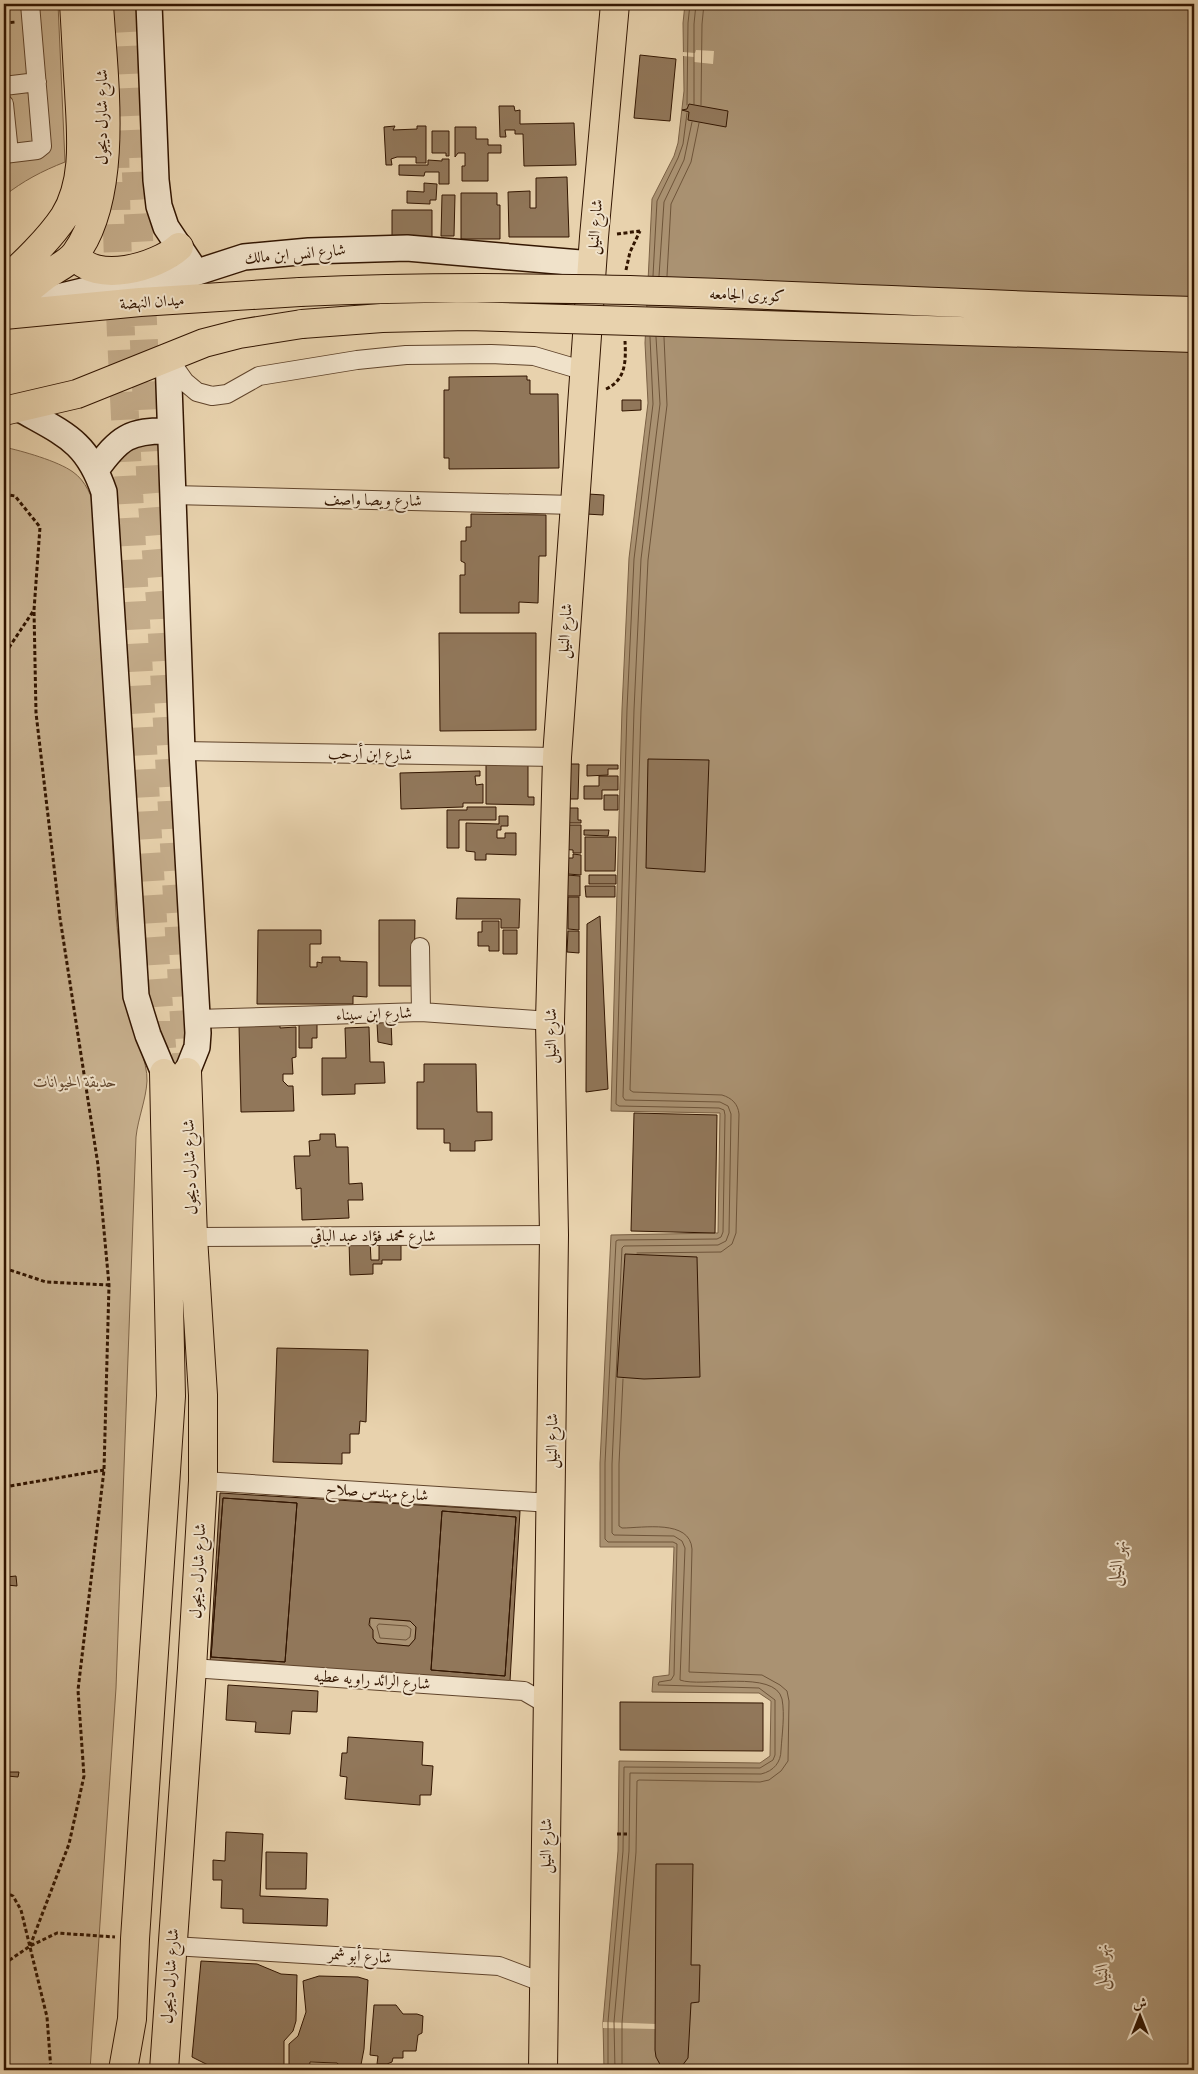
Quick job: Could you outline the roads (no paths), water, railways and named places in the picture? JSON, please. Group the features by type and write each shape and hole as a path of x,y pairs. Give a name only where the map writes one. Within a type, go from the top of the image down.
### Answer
{"main road":[{"path":"4,281 22,266 64,217 79,177 81,157 74,4"},
{"name":"شارع شارل ديجول","path":"4,309 75,255 94,214 104,160 105,118 99,4"},
{"name":"شارع النيل","path":"543,2070 554,1235 550,1021 557,757 592,264 615,4"},
{"path":"75,255 80,263 90,269 111,270 152,264 169,256 179,247"},
{"name":"كوبرى الجامعه","path":"300,292 400,288 616,290 1194,311"},
{"name":"ميدان النهضة","path":"4,314 140,302 300,292"},
{"name":"كوبرى الجامعه","path":"168,357 204,343 239,334 302,324 382,318 468,316 1194,338"},
{"path":"12,410 60,399 102,385 168,357"},
{"name":"شارع شارل ديجول","path":"164,2070 203,1481 203,1396 193,1236 176,1073"},
{"name":"شارع شارل ديجول","path":"123,2070 132,2018 135,1939 171,1396 176,1073"}],"street":[{"path":"4,104 7,154 37,150 42,146 30,4"},
{"path":"149,4 156,180 159,206 166,228 197,273"},
{"path":"4,86 37,82"},
{"name":"شارع انس ابن مالك","path":"4,314 57,296 87,290 166,281 244,257 358,248 407,248 592,264"},
{"path":"168,357 185,382 197,392 212,396 227,394 259,376 347,361 406,355 492,354 534,356 585,371"},
{"path":"12,410 71,439 86,453 96,470 104,492 136,996 148,1035 176,1073 197,1047 197,1019 182,751 168,357"},
{"path":"96,470 120,441 130,435 143,432 170,431"},
{"name":"شارع ويصا واصف","path":"172,495 574,505"},
{"name":"شارع ابن أرحب","path":"182,751 557,757"},
{"path":"420,947 421,1012"},
{"name":"شارع ابن سيناء","path":"197,1019 421,1012 550,1021"},
{"name":"شارع محمد فؤاد عبد الباقي","path":"193,1236 554,1235"},
{"name":"شارع مهندس صلاح","path":"203,1481 551,1503"},
{"name":"شارع الرائد راويه عطيه","path":"192,1668 524,1691 548,1705"},
{"name":"شارع أبو شمر","path":"173,1946 499,1966 544,1982"}],"water":[{"name":"نهر النيل","path":"685,4 1194,4 1194,2070 604,2070 603,2022 618,1851 619,1761 760,1763 770,1756 771,1701 759,1693 652,1692 653,1677 669,1675 674,1547 600,1547 600,1463 611,1235 718,1233 720,1113 611,1111 622,709 629,558 648,403 645,343 652,199 674,156 678,143 684,91 683,23"},
{"path":"370,1618 410,1621 416,1627 415,1639 409,1646 377,1643 373,1638"}],"tunnel":[{"path":"128,4 151,492 160,601 187,1072"},
{"path":"115,140 126,430 151,896 164,1071"}],"park label":[{"name":"حديقة الحيوانات","path":"75,1082"}]}
